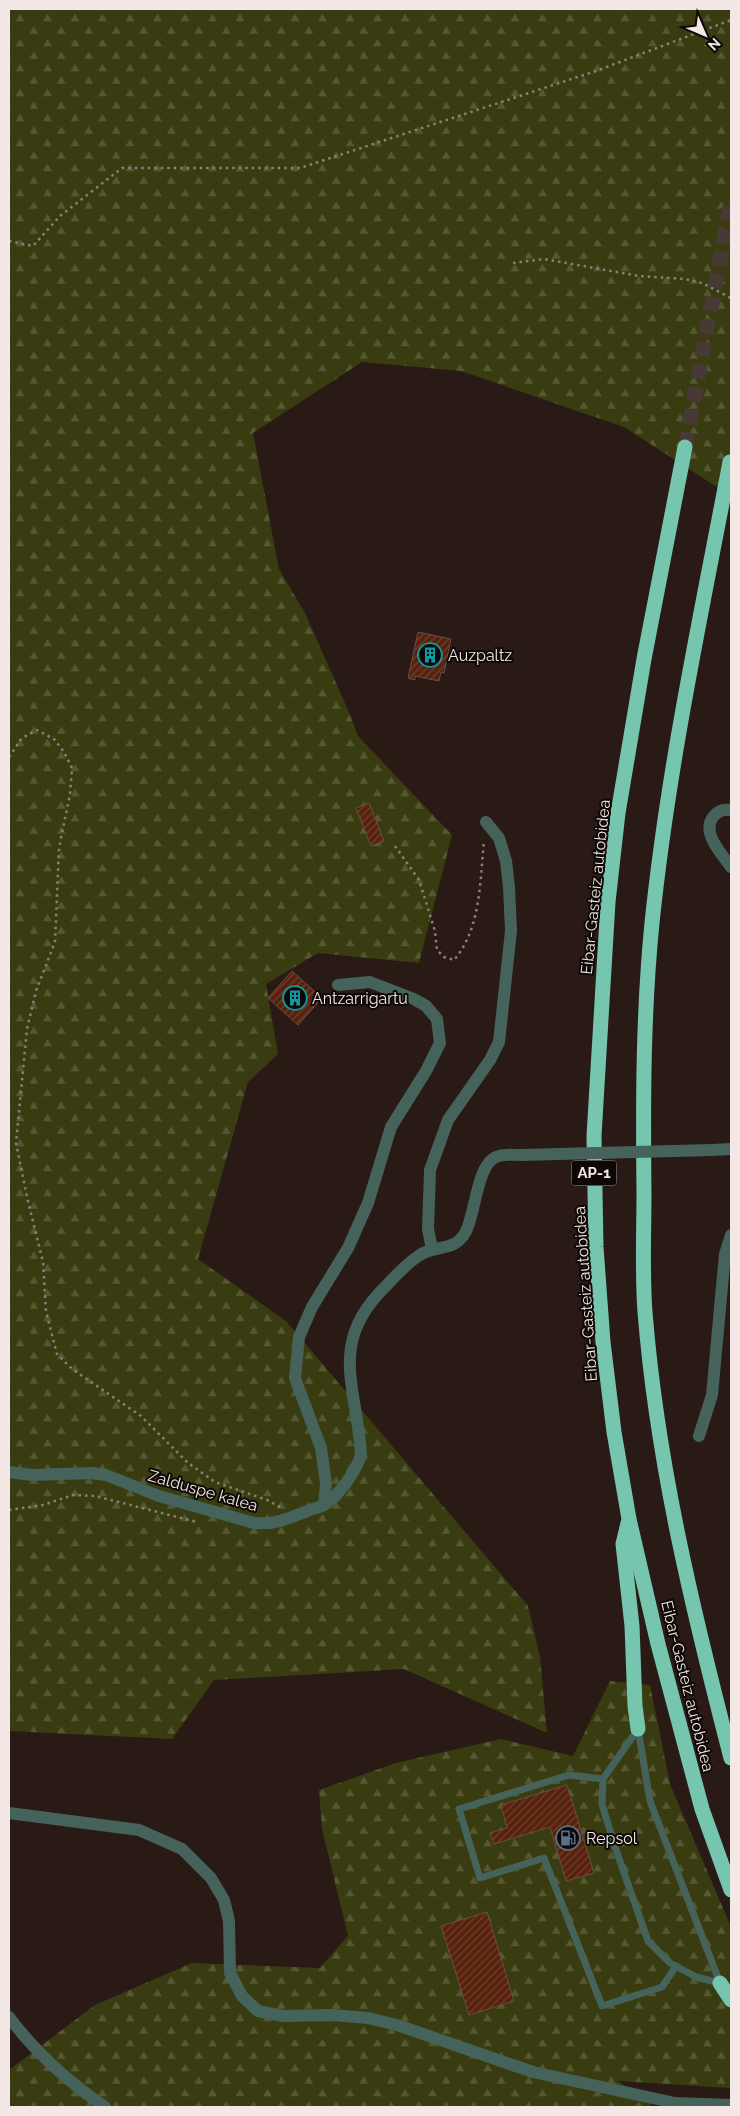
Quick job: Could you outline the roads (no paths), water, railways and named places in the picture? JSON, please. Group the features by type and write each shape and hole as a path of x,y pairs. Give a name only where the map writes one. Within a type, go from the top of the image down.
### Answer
{"highway":[{"name":"Eibar-Gasteiz autobidea","path":"685,447 644,659 618,813 608,902 595,1116 596,1247 603,1342 614,1432 629,1519 658,1644 702,1810 731,1890"},
{"name":"Eibar-Gasteiz autobidea","path":"730,462 688,682 668,805 652,924 643,1094 645,1310 663,1462 698,1629 731,1758"},
{"path":"629,1519 624,1544 632,1626 635,1706 638,1729"},
{"path":"720,1983 731,2000"}],"street":[{"path":"731,810 722,810 716,814 710,821 710,829 712,839 731,867"},
{"path":"432,1249 428,1229 427,1199 430,1170 448,1120 490,1060 500,1042 512,931 510,887 506,861 499,838 486,822"},
{"path":"324,1505 326,1484 321,1448 295,1378 299,1337 312,1307 348,1248 368,1203 391,1127 426,1071 440,1043 437,1019 426,1006 414,999 370,982 338,985"},
{"name":"Zalduspe kalea","path":"9,1472 32,1475 92,1473 106,1475 160,1496 254,1523 282,1522 324,1505 349,1479 361,1455 349,1358 353,1334 359,1318 370,1301 398,1273 420,1255 432,1249 452,1247 464,1234 472,1218 475,1196 485,1166 497,1156 731,1149"},
{"path":"700,1436 712,1395 725,1254 731,1235"},
{"path":"9,1813 139,1830 182,1849 211,1878 224,1900 229,1921 230,1973 242,1996 258,2011 283,2016 332,2015 368,2018 397,2025 533,2072 675,2103 731,2106"},
{"path":"9,2016 29,2044 81,2091 105,2107"}],"lane":[{"path":"638,1729 603,1779 602,1804 615,1847 648,1941 670,1963 696,1977 720,1983"},
{"path":"638,1729 650,1801 720,1983"},
{"path":"603,1779 569,1775 460,1809 480,1878 544,1858 602,2006 662,1987 676,1966"}],"tunnel":[{"path":"685,447 731,201"}],"place":[{"name":"Auzpaltz","path":"430,655"},
{"name":"Antzarrigartu","path":"295,998"},
{"name":"Repsol","path":"568,1838"}]}
